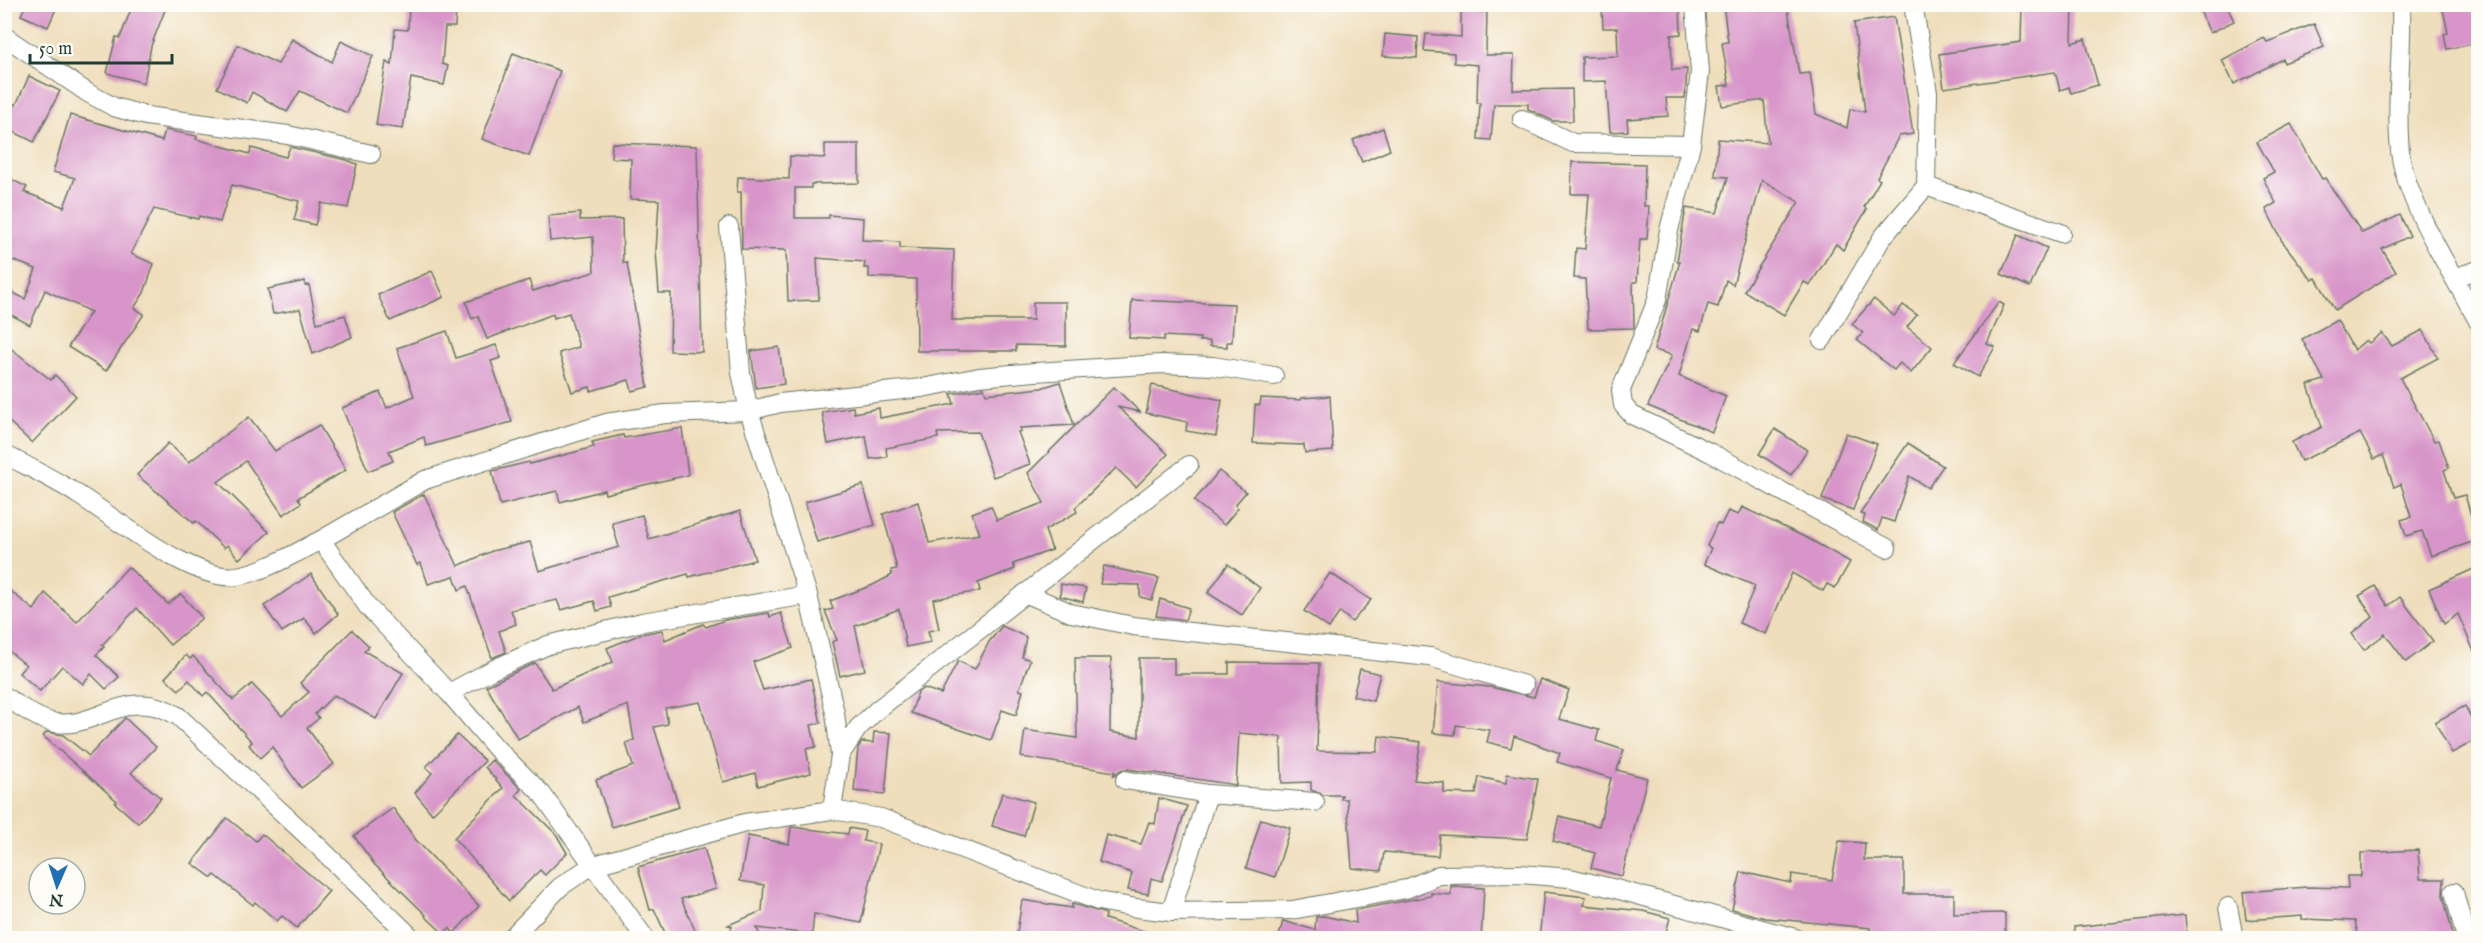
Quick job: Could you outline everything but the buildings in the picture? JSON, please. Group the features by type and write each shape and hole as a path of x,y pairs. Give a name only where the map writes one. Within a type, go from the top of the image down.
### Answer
{"street":[{"path":"1695,4 1700,72 1691,145 1669,230 1657,300 1621,390 1623,405 1632,416 1711,453 1887,548"},
{"path":"1822,340 1882,238 1926,186 1928,93 1913,4"},
{"path":"2401,4 2400,151 2407,180 2435,243 2456,277 2478,321"},
{"path":"4,36 88,93 114,106 156,118 288,135 371,154"},
{"path":"1522,119 1573,143 1691,145"},
{"path":"1926,186 2061,233"},
{"path":"729,227 741,373 749,411 808,595 836,713 840,754 832,810"},
{"path":"2456,277 2478,270"},
{"path":"4,454 75,493 165,553 212,573 236,577 265,567 321,540 424,480 595,426 665,414 749,411 780,403 922,388 979,377 1161,364 1213,366 1274,376"},
{"path":"840,754 858,728 877,710 1189,465"},
{"path":"321,540 368,607 449,693 496,748 542,794 645,939"},
{"path":"1025,593 1071,613 1133,626 1430,657 1524,685"},
{"path":"449,693 492,670 548,645 642,622 808,595"},
{"path":"4,696 46,720 70,722 92,719 116,707 141,704 163,707 178,716 318,846 412,939"},
{"path":"1125,780 1208,794 1315,801"},
{"path":"1171,912 1208,794"},
{"path":"511,939 560,887 591,866 745,824 832,810 881,818 1098,901 1171,912 1292,910 1406,889 1439,875 1520,874 1570,878 1795,939"},
{"path":"2454,892 2466,939"},
{"path":"2228,907 2234,939"}]}
